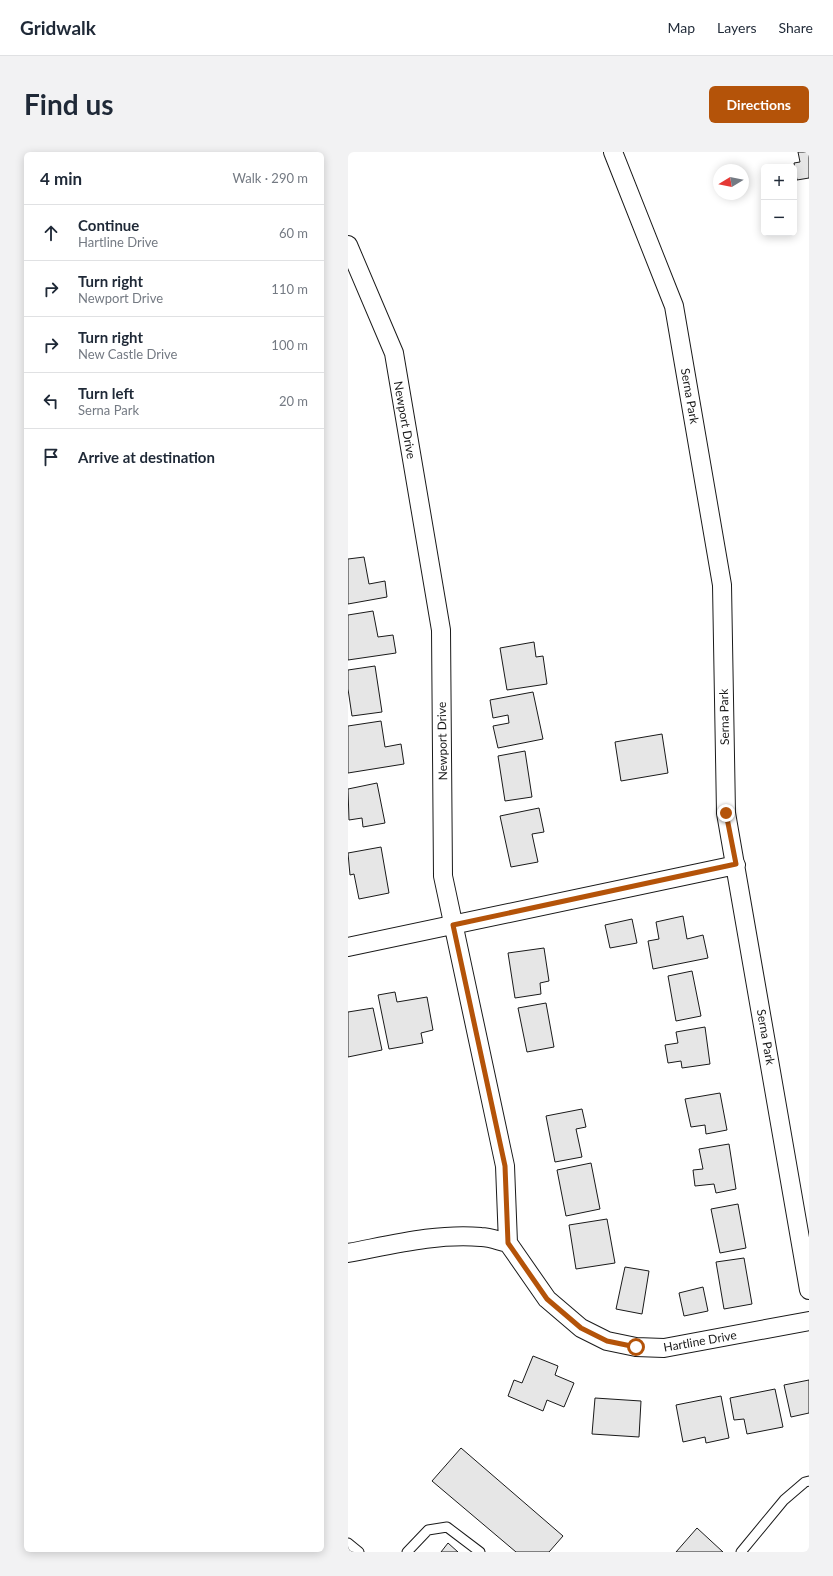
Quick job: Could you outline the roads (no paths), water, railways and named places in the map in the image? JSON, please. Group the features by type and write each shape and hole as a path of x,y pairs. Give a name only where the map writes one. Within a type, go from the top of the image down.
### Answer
{"street":[{"name":"Serna Park","path":"613,152 674,306 722,585 726,813 809,1290"},
{"name":"Newport Drive","path":"348,246 394,353 441,630 443,876 505,1166 508,1243"},
{"path":"348,947 736,864"},
{"path":"348,1253 424,1239 462,1236 483,1237 508,1243"},
{"name":"Hartline Drive","path":"508,1243 547,1299 581,1328 607,1341 636,1347 664,1348 809,1321"}],"lane":[{"path":"741,1552 784,1500 805,1482 809,1481"},
{"path":"407,1552 428,1530 447,1527 480,1552"},
{"path":"348,1543 358,1552"}]}
